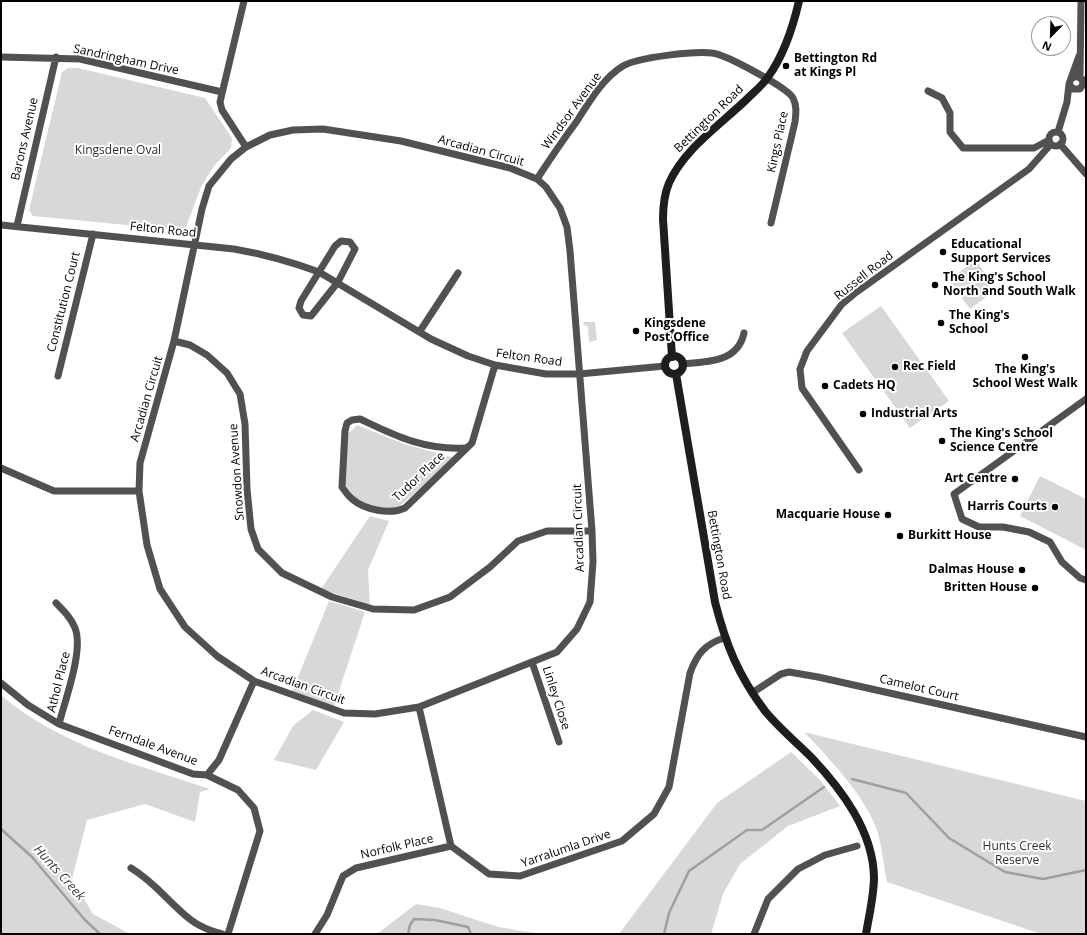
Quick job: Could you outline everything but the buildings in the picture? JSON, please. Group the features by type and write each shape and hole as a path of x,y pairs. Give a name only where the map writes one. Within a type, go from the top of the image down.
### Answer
{"main road":[{"name":"Bettington Road","path":"672,357 662,219 664,200 668,185 675,170 689,153 768,78 789,35 799,1"},
{"path":"672,357 679,358 682,364 681,370 676,374 669,373 665,366 668,359 672,357"},
{"name":"Bettington Road","path":"676,374 715,602 724,638 732,657 752,693 778,725 814,760 841,793 856,815 868,845 874,875 873,897 866,934"}],"street":[{"path":"244,1 220,102 222,110 246,147"},
{"path":"1067,102 1075,90 1080,89 1083,86 1083,81 1080,77 1081,1"},
{"name":"Windsor Avenue","path":"537,179 597,91 612,74 623,66 637,60 700,52 712,53 730,59 756,74 768,78"},
{"path":"1058,132 1067,102 1070,81 1080,54"},
{"name":"Sandringham Drive","path":"1,57 56,57 80,59 222,92"},
{"name":"Barons Avenue","path":"16,226 56,57"},
{"path":"1070,81 1076,76 1080,77"},
{"name":"Kings Place","path":"768,78 789,92 797,108 772,223"},
{"path":"1070,81 1071,88 1075,90"},
{"path":"928,91 942,98 950,113 950,132 963,148 1034,148 1050,142"},
{"name":"Arcadian Circuit","path":"323,129 401,141 510,168 537,179 546,187 560,208 567,227 592,531 593,562 590,602 578,629 557,652 419,707 375,714 344,713 254,680 217,656 185,627 160,589 148,545 140,491 140,463 174,341 193,244 209,186 231,159 246,147 276,134 294,130 323,129"},
{"path":"1050,142 1051,134 1058,132"},
{"path":"1058,132 1063,137 1060,144"},
{"path":"1050,142 1055,146 1060,144"},
{"name":"Russell Road","path":"859,470 802,388 800,369 807,351 842,304 1030,169 1050,142"},
{"path":"1060,144 1086,174"},
{"name":"Felton Road","path":"1,225 193,244 252,252 319,272 420,331 431,339 468,356 495,365 546,374 579,374 665,366"},
{"name":"Constitution Court","path":"58,376 93,234"},
{"path":"341,241 350,242 355,248 338,282 311,316 303,315 299,308 301,301 335,246 341,241"},
{"path":"420,331 458,273"},
{"path":"682,364 722,359 732,354 742,344 744,334"},
{"name":"Snowdon Avenue","path":"174,341 190,345 207,355 227,373 240,394 245,424 247,489 251,528 258,549 282,573 332,597 373,609 414,610 450,597 490,567 518,541 547,531 592,531"},
{"name":"Tudor Place","path":"465,448 449,449 409,441 360,419 352,420 347,423 345,431 342,487 352,499 367,508 396,512 405,508 465,448 472,443 495,365"},
{"path":"1086,399 954,494 962,520 979,527 1003,527 1029,532 1050,542 1062,562 1080,578 1086,580"},
{"path":"1,468 54,491 140,491"},
{"name":"Athol Place","path":"56,604 68,614 75,628 79,647 59,724"},
{"name":"Yarralumla Drive","path":"452,846 489,874 520,876 622,842 654,814 669,787 690,673 696,656 701,650 712,642 724,638"},
{"name":"Linley Close","path":"532,662 559,742"},
{"name":"Camelot Court","path":"752,693 781,674 789,672 818,677 1086,737"},
{"name":"Ferndale Avenue","path":"1,683 28,706 59,724 193,774 207,775 219,760 254,680"},
{"path":"419,707 452,846"},
{"path":"207,775 238,790 254,808 260,831 228,934"},
{"name":"Norfolk Place","path":"315,934 327,914 343,876 356,868 452,846"},
{"path":"754,934 768,899 798,869 825,855 857,846"},
{"path":"131,868 148,879 191,920 203,928 222,934"}],"green space":[{"name":"Kingsdene Oval","path":"68,68 78,68 205,98 232,138 231,148 214,166 201,187 186,227 179,230 33,216 29,210 62,72"},
{"path":"976,260 996,290 970,309 949,280"},
{"name":"Rec Field","path":"881,306 949,401 910,428 842,333"},
{"path":"584,322 595,322 597,340 589,342 588,327 583,324"},
{"path":"357,425 404,444 455,458 396,509 370,506 354,497 345,484 348,434"},
{"name":"Harris Courts","path":"1040,476 1086,499 1086,550 1020,516"},
{"path":"370,516 389,521 368,570 370,605 321,589"},
{"path":"329,601 365,612 333,709 292,692"},
{"path":"1,695 24,713 48,728 74,741 128,762 210,789 200,792 195,822 145,804 87,820 72,879 93,914 130,934 1,934"},
{"path":"313,710 344,722 316,770 274,760 293,726"},
{"name":"Hunts Creek Reserve","path":"804,732 1086,801 1086,934 1041,934 887,882 875,825 862,800 844,776"},
{"path":"791,752 820,780 840,806 788,826 740,864 723,894 711,934 619,934 717,803"},
{"path":"416,904 440,908 498,927 540,934 377,934"}],"waterway":[{"name":"Hunts Creek","path":"852,779 906,793 949,838 1005,872 1043,879 1086,870"},
{"name":"Hunts Creek","path":"664,934 669,913 689,871 747,830 762,830 824,787"},
{"name":"Hunts Creek","path":"1,829 32,857 85,920 100,934"},
{"name":"Hunts Creek","path":"408,934 410,925 414,919 435,920 468,927 471,934"}],"place":[{"name":"Bettington Rd at Kings Pl","path":"786,66"},
{"name":"Educational Support Services","path":"943,252"},
{"name":"The King's School North and South Walk","path":"935,285"},
{"name":"The King's School","path":"941,323"},
{"name":"Kingsdene Post Office","path":"636,331"},
{"name":"The King's School West Walk","path":"1025,357"},
{"name":"Rec Field","path":"895,367"},
{"name":"Cadets HQ","path":"825,386"},
{"name":"Industrial Arts","path":"863,414"},
{"name":"The King's School Science Centre","path":"942,441"},
{"name":"Art Centre","path":"1015,479"},
{"name":"Harris Courts","path":"1055,507"},
{"name":"Macquarie House","path":"888,515"},
{"name":"Burkitt House","path":"900,536"},
{"name":"Dalmas House","path":"1022,570"},
{"name":"Britten House","path":"1035,588"}]}
